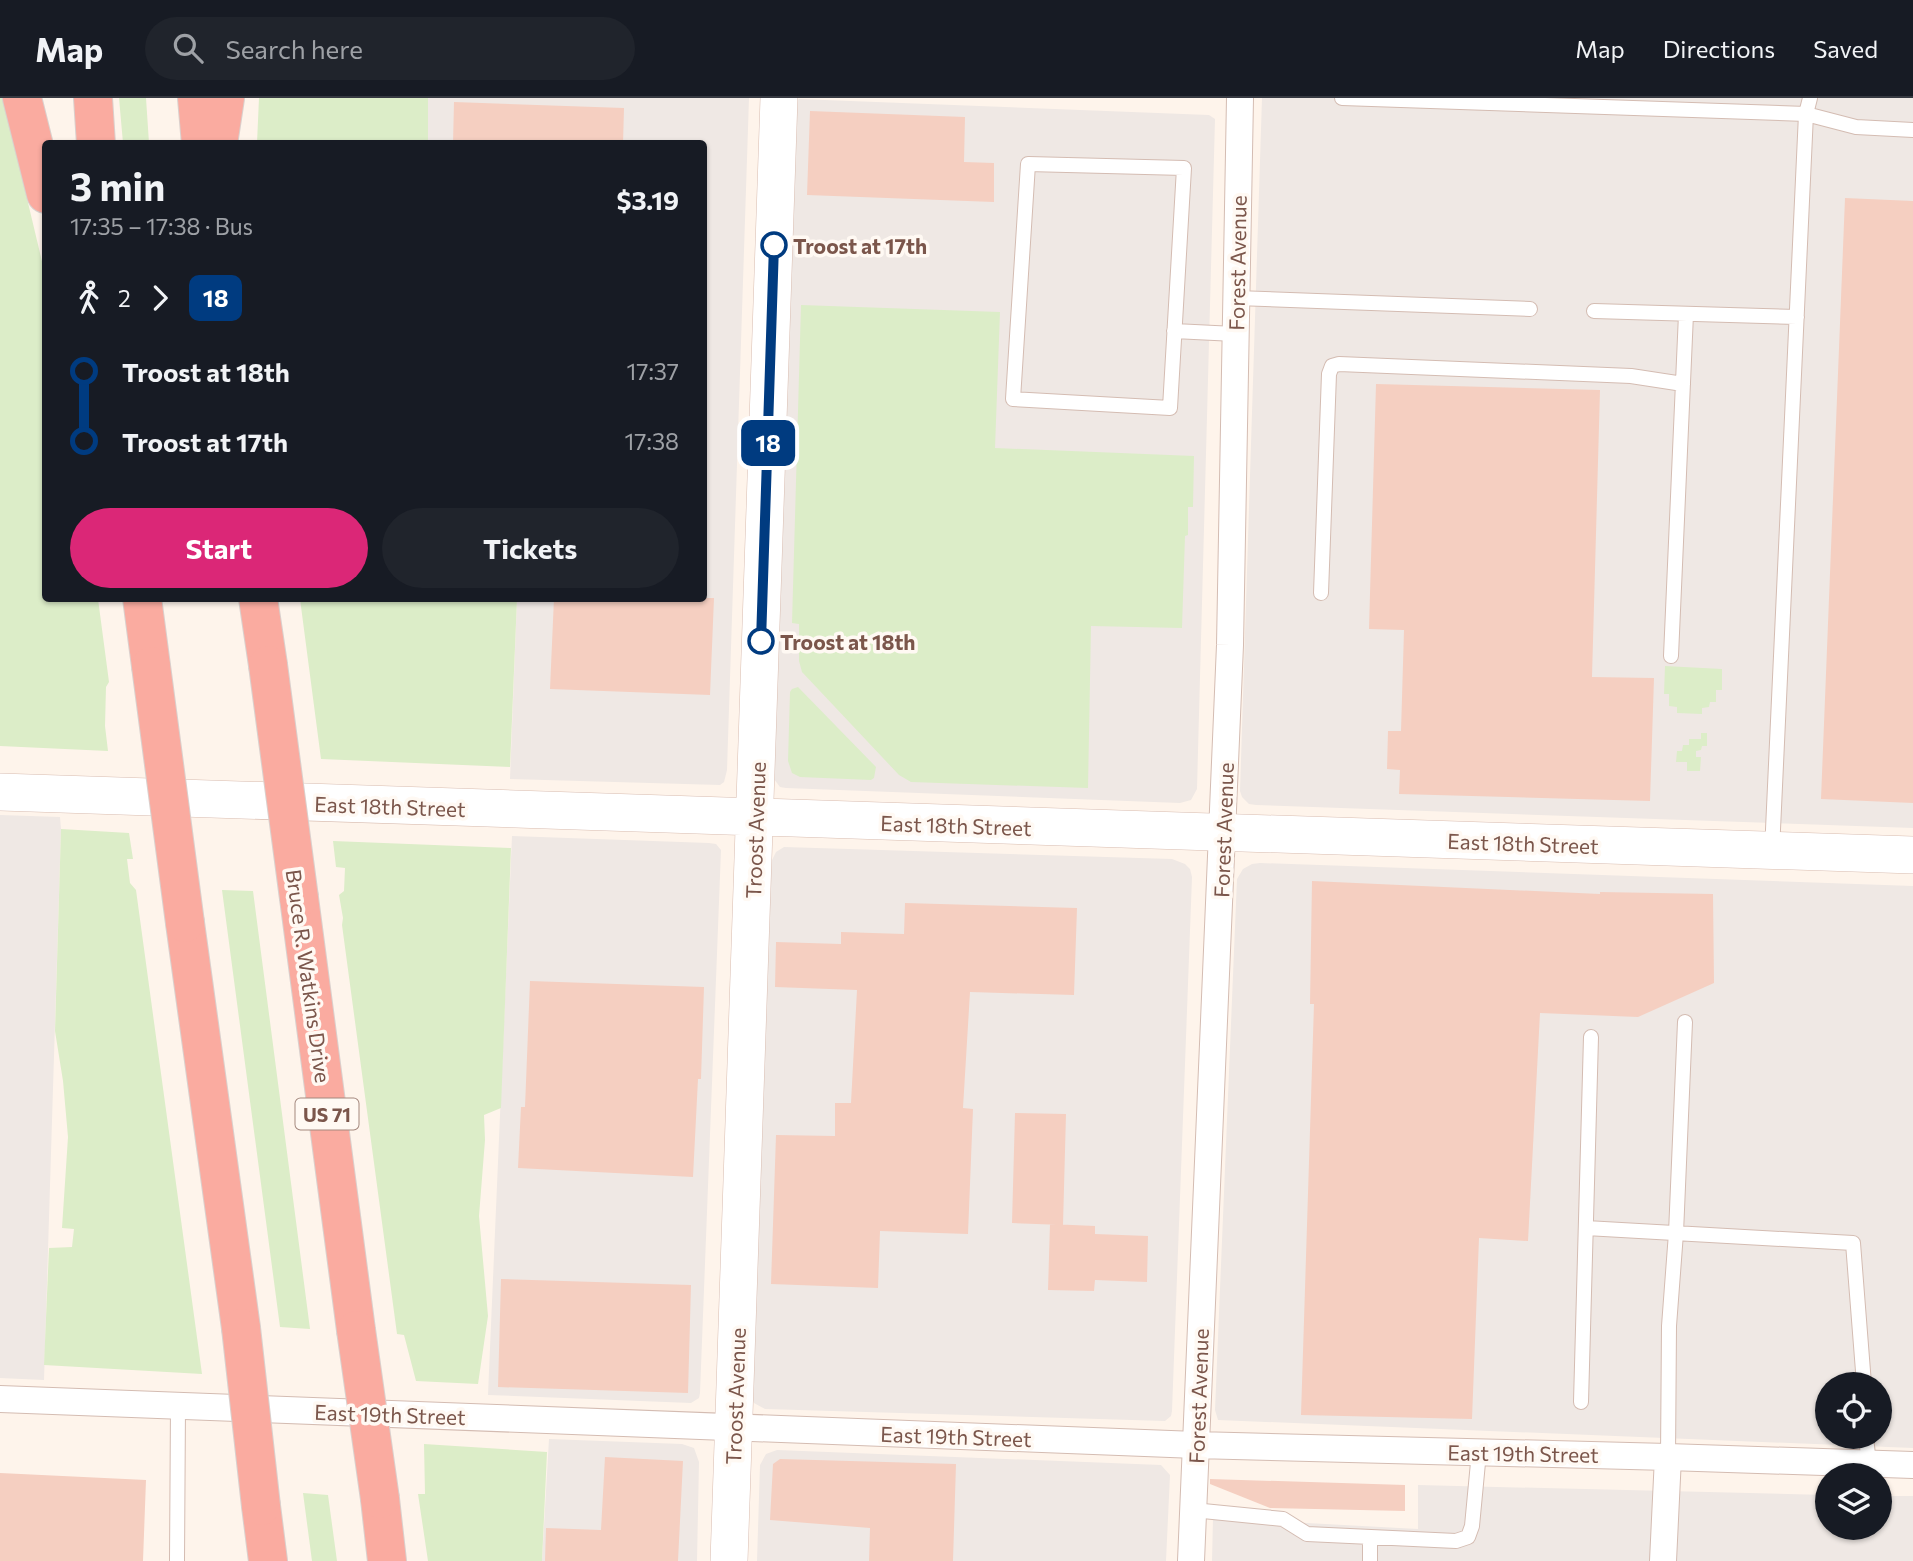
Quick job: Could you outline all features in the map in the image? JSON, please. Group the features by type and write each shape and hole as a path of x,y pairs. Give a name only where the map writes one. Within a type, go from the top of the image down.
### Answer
{"highway":[{"path":"22,98 42,178"},
{"path":"93,98 96,140"},
{"path":"197,98 201,140"},
{"path":"219,140 225,98"},
{"path":"143,602 241,1328 268,1561"},
{"name":"Bruce R. Watkins Drive","path":"259,602 387,1561"}],"main road":[{"name":"Troost Avenue","path":"729,1561 779,98"},
{"name":"East 18th Street","path":"0,792 1913,855"}],"street":[{"name":"Forest Avenue","path":"1191,1561 1224,833 1240,98"},
{"name":"East 19th Street","path":"0,1399 1196,1445 1840,1463"},
{"path":"1663,1561 1668,1457"},
{"name":"East 19th Street","path":"1892,1465 1913,1465"}],"lane":[{"path":"1342,98 1807,114 1856,127 1913,130"},
{"path":"1772,851 1807,114 1810,98"},
{"path":"1028,164 1184,168 1174,331 1170,408 1013,399 1028,164"},
{"path":"1236,298 1530,309"},
{"path":"1594,311 1797,317"},
{"path":"1671,656 1686,314"},
{"path":"1174,331 1235,334"},
{"path":"1321,593 1329,374 1332,366 1339,364 1631,376 1683,384"},
{"path":"1668,1457 1669,1326 1676,1233 1685,1022"},
{"path":"1581,1402 1591,1037"},
{"path":"1586,1228 1853,1242 1863,1372"},
{"path":"177,1561 178,1406"},
{"path":"1193,1510 1283,1519 1307,1535 1456,1541 1468,1537 1472,1526 1479,1452"},
{"path":"1370,1538 1370,1561"}],"shaded area":[{"path":"428,98 749,98 727,770 724,782 720,785 510,779 517,602 707,602 707,140 428,140"},
{"path":"1262,98 1913,98 1913,828 1256,805 1249,804 1242,797 1240,791"},
{"path":"799,99 1209,115 1215,119 1197,789 1191,800 1180,803 786,788 780,787 774,779"},
{"path":"0,815 60,817 61,829 44,1380 0,1378"},
{"path":"512,836 709,843 716,844 721,850 700,1393 699,1398 691,1403 488,1395"},
{"path":"784,847 1172,859 1190,869 1192,877 1172,1411 1165,1421 765,1409 754,1403 752,1399 771,862 776,852"},
{"path":"1260,863 1913,886 1913,1448 1892,1447 1892,1372 1815,1372 1815,1444 1218,1420 1215,1410 1237,879 1243,869"},
{"path":"549,1439 682,1444 694,1448 699,1462 697,1561 542,1561"},
{"path":"777,1450 1161,1465 1170,1475 1166,1561 757,1561 760,1465 766,1454"},
{"path":"1418,1485 1815,1495 1815,1540 1892,1540 1892,1496 1913,1496 1913,1561 1212,1561 1213,1518 1418,1529"}],"green space":[{"path":"0,98 3,98 42,261 42,602 98,602 109,682 106,687 105,726 108,751 0,746"},
{"path":"119,98 146,98 149,140 123,140"},
{"path":"259,98 428,98 428,140 257,140"},
{"path":"801,305 1000,312 995,448 1194,456 1193,507 1188,507 1188,535 1185,536 1182,628 1091,626 1088,788 911,782 899,775 802,672 799,661 799,624 792,623"},
{"path":"300,602 517,602 510,767 321,759"},
{"path":"1665,666 1722,669 1722,690 1716,690 1716,702 1710,702 1709,707 1702,708 1702,714 1677,713 1677,707 1669,706 1669,694 1664,694"},
{"path":"798,687 876,767 874,778 800,777 792,773 788,761 790,692"},
{"path":"1701,733 1707,733 1707,746 1696,751 1696,757 1701,757 1700,771 1687,771 1687,762 1676,762 1677,751 1682,751 1683,745 1689,745 1689,739 1701,739"},
{"path":"61,829 129,833 133,859 127,859 130,883 136,890 202,1374 44,1365 49,1248 72,1247 74,1229 62,1228 68,1137 55,1031"},
{"path":"333,841 511,848 501,1108 484,1115 485,1140 479,1216 488,1316 478,1384 416,1381 404,1335 397,1334 342,925 339,895 344,891 345,868 336,867"},
{"path":"222,890 253,891 310,1329 280,1327"},
{"path":"424,1444 547,1452 542,1561 428,1561 418,1494 425,1494"},
{"path":"303,1493 328,1495 337,1561 312,1561"}],"building":[{"path":"454,102 624,108 623,140 453,140"},
{"path":"810,111 965,117 964,162 994,163 994,202 807,195"},
{"path":"1845,198 1913,201 1913,803 1821,799"},
{"path":"1376,384 1600,390 1592,677 1654,678 1650,801 1399,794 1400,770 1387,769 1388,731 1401,731 1404,630 1369,629"},
{"path":"707,598 714,598 710,695 550,689 554,602 707,602"},
{"path":"1312,881 1600,894 1713,894 1714,983 1638,1017 1540,1013 1528,1241 1479,1238 1472,1419 1301,1415 1314,1004 1310,1004"},
{"path":"905,903 1077,908 1074,995 970,992 963,1108 973,1109 968,1234 880,1231 878,1288 771,1284 776,1135 835,1136 835,1103 851,1103 857,990 775,987 776,942 841,944 841,932 904,934"},
{"path":"530,981 704,987 701,1079 698,1079 693,1177 518,1168 521,1107 525,1107"},
{"path":"1015,1113 1066,1114 1063,1225 1012,1223"},
{"path":"1050,1224 1095,1226 1095,1234 1148,1236 1147,1282 1095,1280 1094,1291 1048,1290"},
{"path":"501,1279 691,1285 688,1393 498,1387"},
{"path":"605,1457 683,1461 678,1561 545,1561 546,1528 601,1530"},
{"path":"780,1459 956,1464 953,1561 869,1561 870,1528 770,1520 773,1464"},
{"path":"0,1473 146,1480 143,1561 0,1561"},
{"path":"1210,1479 1405,1485 1405,1511 1270,1508 1210,1484"}],"bus line":[{"name":"18","path":"761,641 774,245"}],"place":[{"name":"Troost at 17th","path":"774,245"},
{"name":"Troost at 18th","path":"761,641"}]}
